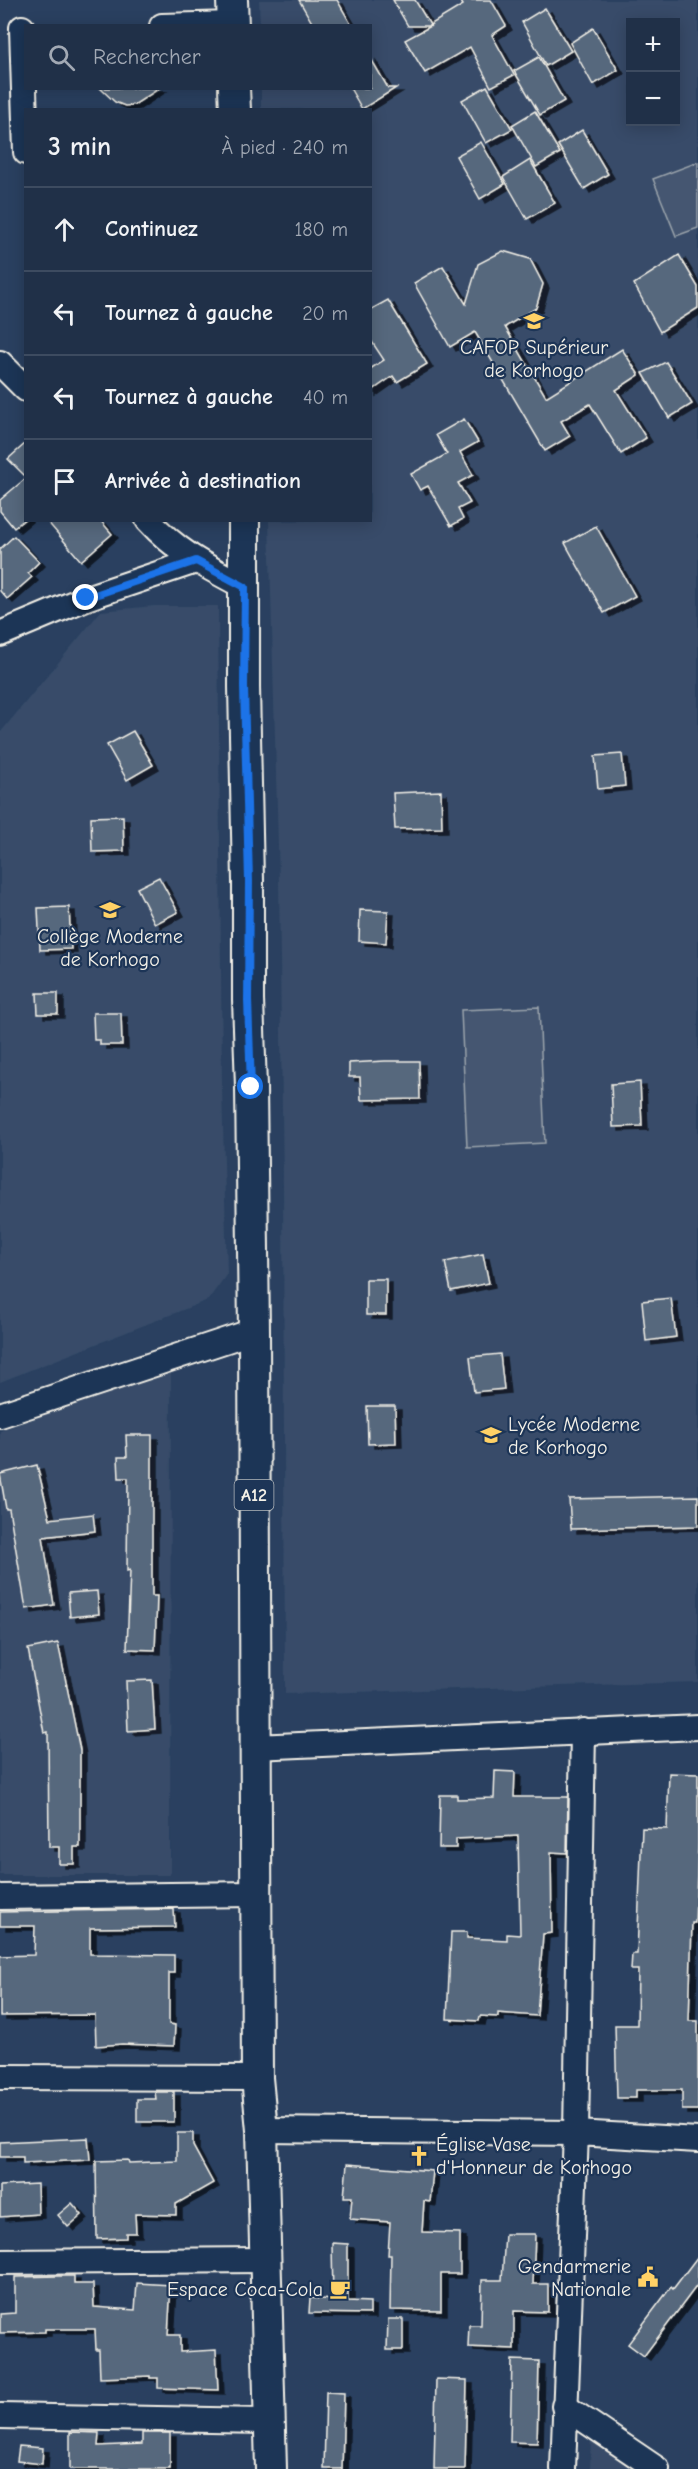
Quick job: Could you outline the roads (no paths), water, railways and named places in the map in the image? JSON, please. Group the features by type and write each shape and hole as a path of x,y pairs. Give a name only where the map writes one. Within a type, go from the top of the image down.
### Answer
{"main road":[{"path":"234,90 235,108"},
{"name":"A12","path":"244,522 244,687 249,881 248,1000 254,1331 258,2078 262,2130 270,2469"}],"street":[{"path":"178,24 233,17"},
{"path":"16,29 24,127"},
{"path":"0,363 24,387"},
{"path":"150,522 167,541 196,561 245,587"},
{"path":"0,634 86,598 196,561"},
{"path":"0,1415 254,1331"},
{"path":"255,1747 698,1727"},
{"path":"563,2469 576,2133 583,1731"},
{"path":"0,1897 256,1894"},
{"path":"0,2077 258,2078"},
{"path":"262,2130 576,2133 698,2140"},
{"path":"0,2262 264,2260"},
{"path":"564,2406 657,2469"},
{"path":"0,2416 269,2421"}],"place":[{"name":"CAFOP Supérieur de Korhogo","path":"534,321"},
{"name":"Collège Moderne de Korhogo","path":"110,910"},
{"name":"Lycée Moderne de Korhogo","path":"491,1435"},
{"name":"Église Vase d'Honneur de Korhogo","path":"419,2156"},
{"name":"Gendarmerie Nationale","path":"648,2277"},
{"name":"Espace Coca-Cola","path":"340,2289"}]}
